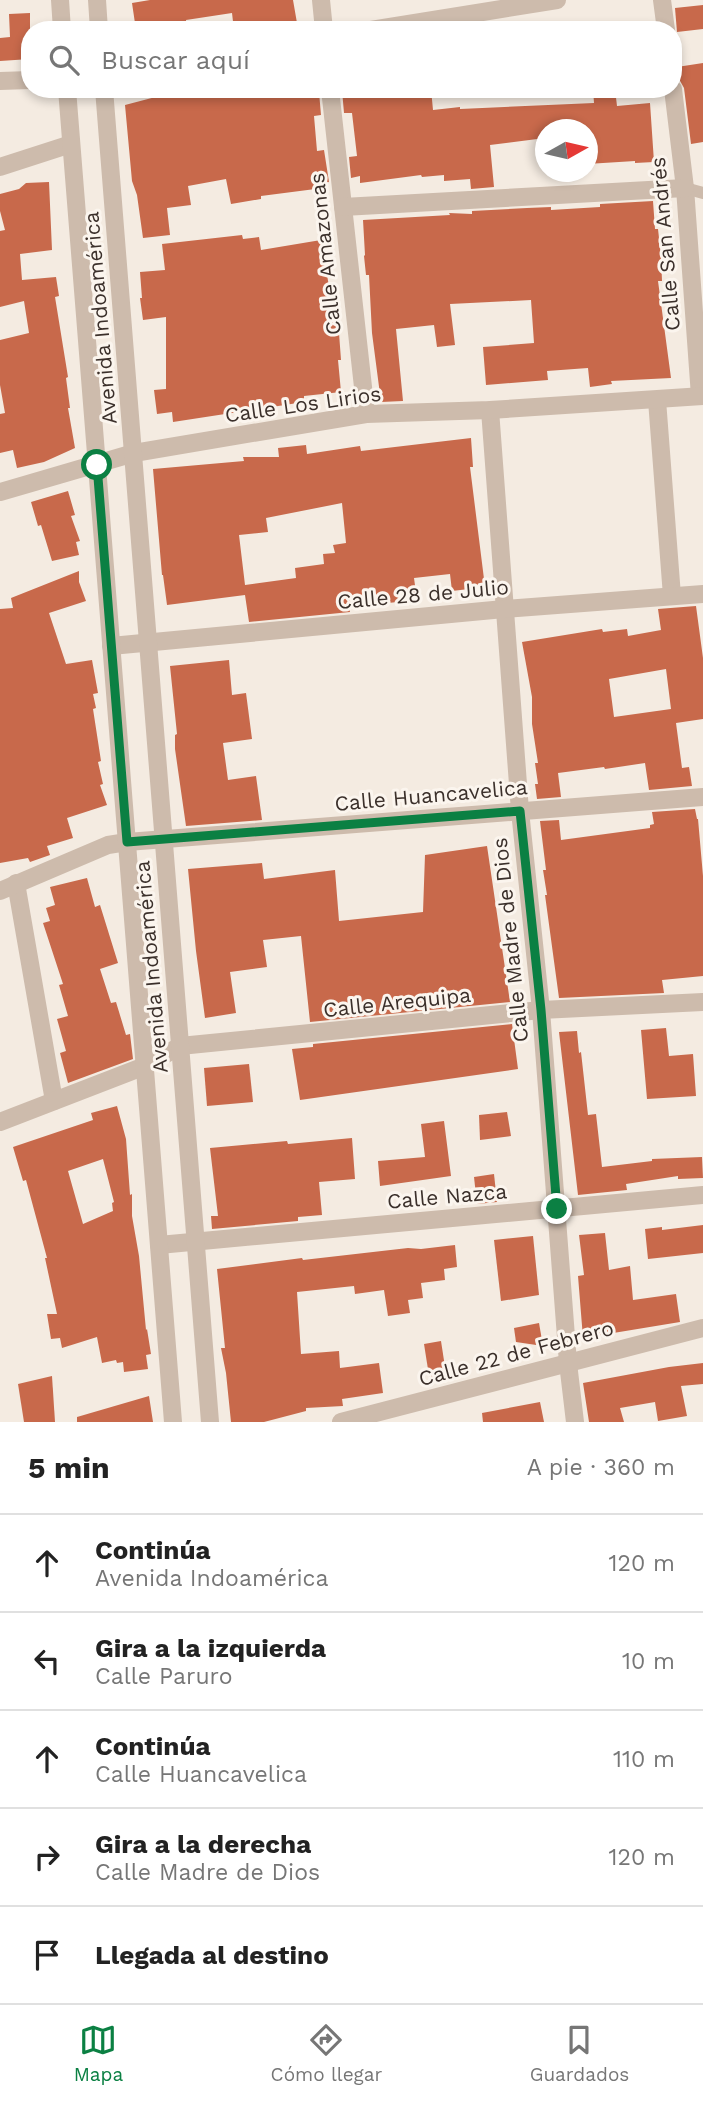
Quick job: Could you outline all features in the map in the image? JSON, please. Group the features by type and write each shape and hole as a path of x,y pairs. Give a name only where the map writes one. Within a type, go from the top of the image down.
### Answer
{"street":[{"path":"60,0 61,21"},
{"path":"97,0 98,21"},
{"path":"321,0 323,21"},
{"path":"420,21 522,2 557,0"},
{"path":"662,0 665,21"},
{"path":"0,81 21,80"},
{"name":"Avenida Indoamérica","path":"68,98 173,1422"},
{"name":"Avenida Indoamérica","path":"105,98 210,1422"},
{"name":"Calle Amazonas","path":"331,98 366,414"},
{"name":"Calle San Andrés","path":"675,98 694,190 701,396"},
{"path":"0,167 71,144"},
{"path":"343,207 694,190"},
{"name":"Calle Los Lirios","path":"0,492 134,453 366,414 490,410 701,396"},
{"path":"657,400 672,596"},
{"name":"Calle Madre de Dios","path":"490,410 520,811 541,1010 568,1363 575,1422"},
{"name":"Calle 28 de Julio","path":"111,646 703,594"},
{"name":"Calle Huancavelica","path":"8,887 108,845 127,842 703,797"},
{"path":"8,887 54,1101"},
{"name":"Calle Arequipa","path":"180,1046 541,1010 703,1002"},
{"path":"0,1122 145,1066 180,1046"},
{"name":"Calle Nazca","path":"159,1245 703,1195"},
{"name":"Calle 22 de Febrero","path":"341,1422 703,1328"}],"building":[{"path":"150,0 293,0 297,21 233,21 232,13 186,21 135,21 132,3"},
{"path":"703,5 703,29 682,31 682,21 676,21 675,8"},
{"path":"30,13 30,21 21,21 21,60 0,61 0,38 10,37 9,14"},
{"path":"703,63 703,142 691,144 682,66"},
{"path":"152,98 320,98 321,115 314,116 317,151 324,150 329,182 323,183 323,188 261,196 261,199 231,204 226,179 188,186 191,205 167,208 170,235 143,238 137,195 132,181 125,105"},
{"path":"343,98 432,98 433,110 594,103 594,98 616,98 617,106 650,103 654,162 598,163 598,119 535,119 535,139 490,145 494,187 471,189 470,179 444,181 444,175 421,175 360,183 360,176 351,178 349,157 357,156 352,113 344,113"},
{"path":"49,182 52,250 20,254 22,280 56,277 59,296 55,297 68,377 68,408 75,448 44,462 17,468 13,450 0,453 0,414 5,413 0,385 0,340 29,333 24,301 0,307 0,231 5,230 0,211 0,194 19,189 26,183"},
{"path":"653,201 661,256 662,281 658,281 671,378 611,381 612,384 590,387 588,368 547,371 548,380 486,385 483,347 534,343 531,300 450,304 455,345 437,347 434,325 396,329 403,401 381,402 372,333 369,275 366,275 364,256 363,220 450,215 449,213 472,214 472,211 600,207 600,204"},
{"path":"242,235 243,239 259,237 261,250 321,240 339,333 341,392 304,396 304,402 173,422 172,412 157,414 154,390 166,389 166,317 143,320 140,272 165,270 162,244"},
{"path":"471,438 473,467 470,467 485,587 452,591 450,574 414,578 417,600 349,607 350,612 249,622 245,595 167,605 153,469 244,461 243,457 279,457 278,448 306,445 307,454 360,446 361,451","holes":["342,503 346,543 333,545 335,553 323,554 324,564 295,568 296,578 245,585 239,535 268,532 266,518"]},
{"path":"68,491 75,515 71,516 80,541 76,542 79,555 52,561 31,502"},
{"path":"79,571 79,582 86,601 49,613 66,664 92,660 98,693 93,694 96,708 93,709 101,761 98,762 103,784 100,785 107,805 67,818 73,838 47,846 50,855 30,862 28,858 0,863 0,609 13,608 11,598"},
{"path":"696,606 703,658 703,719 676,723 682,768 689,767 692,786 649,790 645,763 558,773 561,797 537,799 535,763 538,763 532,724 532,697 522,642 602,629 603,632 627,629 628,636 661,630 658,609","holes":["666,669 671,709 614,717 609,679"]},
{"path":"229,660 232,695 246,693 252,739 223,743 228,780 256,776 262,820 186,826 175,749 177,734 170,666"},
{"path":"695,809 703,876 703,976 662,980 664,993 559,998 545,895 543,870 546,870 540,821 559,820 561,840 650,828 650,825 654,824 652,812"},
{"path":"487,846 510,1002 310,1022 301,936 263,940 267,967 230,972 236,1013 205,1018 188,869 262,863 264,879 335,870 339,921 423,912 425,855"},
{"path":"87,878 95,907 100,905 118,963 100,969 111,1003 116,1002 126,1035 130,1034 133,1059 68,1083 60,1053 66,1051 57,1019 68,1016 59,985 63,984 43,923 50,921 46,908 55,905 50,887"},
{"path":"512,1024 518,1069 300,1100 292,1049 313,1047 313,1044"},
{"path":"666,1028 669,1056 693,1054 696,1096 647,1099 641,1030"},
{"path":"577,1031 588,1115 596,1114 602,1167 652,1159 702,1157 703,1178 678,1179 678,1176 626,1184 627,1190 578,1195 559,1032"},
{"path":"249,1064 253,1102 207,1106 204,1068"},
{"path":"117,1106 126,1139 132,1216 151,1354 146,1355 148,1369 124,1372 123,1362 117,1363 116,1360 102,1363 97,1337 62,1348 60,1338 51,1339 47,1314 57,1314 47,1258 26,1180 23,1181 13,1147 93,1120 91,1113","holes":["103,1159 114,1202 113,1211 83,1224 68,1171"]},
{"path":"507,1112 511,1136 480,1140 479,1115"},
{"path":"444,1121 451,1176 380,1186 378,1161 425,1157 421,1124"},
{"path":"352,1138 355,1179 319,1182 322,1215 298,1217 298,1221 212,1229 211,1216 218,1216 210,1148"},
{"path":"494,1174 497,1202 477,1204 474,1177"},
{"path":"703,1225 703,1253 648,1259 645,1229 662,1227 662,1230"},
{"path":"605,1233 609,1270 630,1266 633,1300 676,1294 680,1322 583,1338 578,1276 584,1275 579,1235"},
{"path":"533,1236 539,1295 501,1301 494,1240"},
{"path":"455,1245 457,1267 444,1269 445,1280 421,1283 423,1298 408,1300 410,1313 388,1316 384,1290 355,1294 354,1286 297,1292 301,1354 339,1351 340,1368 379,1363 383,1393 342,1399 343,1406 306,1408 306,1411 264,1422 231,1422 221,1348 225,1348 217,1269 302,1258"},
{"path":"539,1323 543,1346 516,1342 514,1328"},
{"path":"441,1341 447,1380 430,1382 424,1344"},
{"path":"703,1363 703,1384 681,1386 687,1416 658,1421 655,1402 620,1408 624,1422 589,1422 583,1383"},
{"path":"52,1376 55,1422 24,1422 18,1384"},
{"path":"149,1396 153,1422 77,1422 77,1417"},
{"path":"540,1402 544,1422 483,1422 482,1413"}],"route":[{"path":"97,465 127,842 520,811 541,1010 557,1209"}]}
